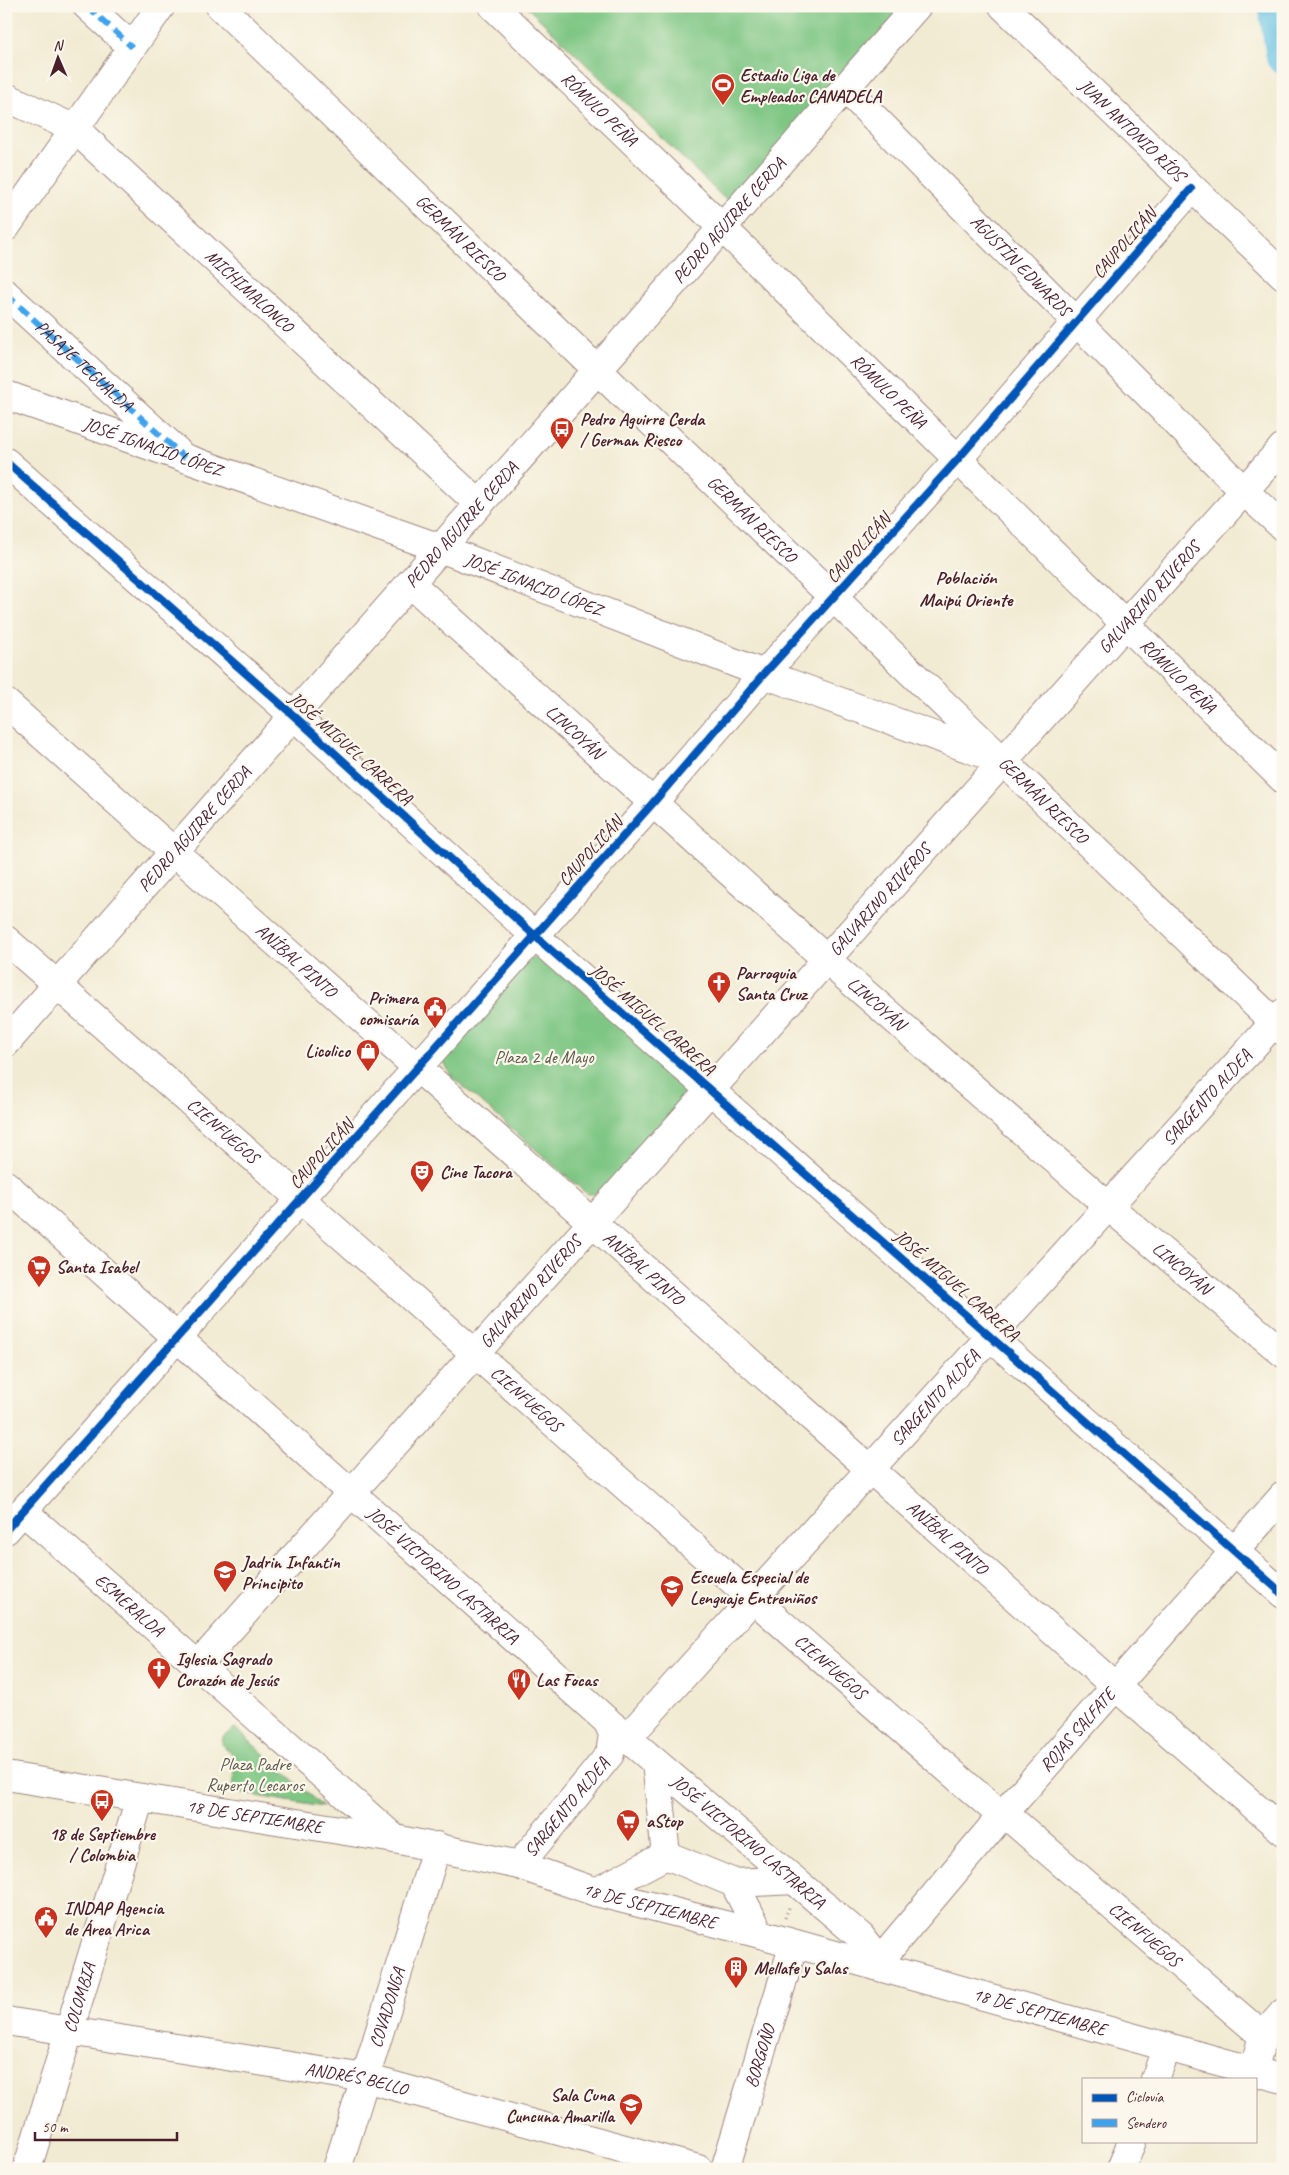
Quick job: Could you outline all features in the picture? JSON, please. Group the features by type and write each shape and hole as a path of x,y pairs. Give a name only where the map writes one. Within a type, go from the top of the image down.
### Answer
{"street":[{"path":"87,6 132,47"},
{"path":"6,227 161,6"},
{"name":"GERMÁN RIESCO","path":"220,6 1003,761 1280,1022"},
{"name":"RÓMULO PEÑA","path":"493,6 723,228 1283,779"},
{"name":"PEDRO AGUIRRE CERDA","path":"6,1043 917,6"},
{"name":"JUAN ANTONIO RÍOS","path":"1003,6 1191,189 1283,275"},
{"name":"AGUSTÍN EDWARDS","path":"845,88 1077,320 1244,491 1283,527"},
{"name":"MICHIMALONCO","path":"6,97 75,129 479,504"},
{"name":"CAUPOLICÁN","path":"14,1520 652,804 764,674 958,459 1191,189"},
{"name":"PASAJE TEGUALDA","path":"6,294 185,458"},
{"name":"JOSÉ IGNACIO LÓPEZ","path":"6,395 440,548 764,674 1003,761"},
{"name":"GALVARINO RIVEROS","path":"198,1665 1283,447"},
{"name":"JOSÉ MIGUEL CARRERA","path":"6,462 293,715 535,935 992,1335 1283,1594"},
{"name":"LINCOYÁN","path":"410,583 826,960 1108,1206 1283,1353"},
{"name":"ANÍBAL PINTO","path":"6,703 593,1221 1116,1687 1283,1832"},
{"name":"CIENFUEGOS","path":"6,940 302,1198 752,1600 1263,2036"},
{"name":"SARGENTO ALDEA","path":"627,1738 1108,1206 1280,1022"},
{"name":"JOSÉ VICTORINO LASTARRIA","path":"8,1191 178,1338 607,1721 867,1943 875,1966"},
{"name":"ROJAS SALFATE","path":"875,1966 1003,1815 1283,1496"},
{"name":"ESMERALDA","path":"14,1520 198,1665 395,1839"},
{"name":"SARGENTO ALDEA","path":"519,1864 607,1759 614,1741 607,1721"},
{"path":"656,1763 666,1855"},
{"name":"18 DE SEPTIEMBRE","path":"6,1776 436,1846 519,1864 596,1892 776,1939 1283,2079"},
{"name":"COLOMBIA","path":"27,2169 140,1798"},
{"name":"COVADONGA","path":"337,2169 436,1846"},
{"path":"666,1855 734,1883 797,1882"},
{"path":"596,1892 666,1855"},
{"path":"734,1883 776,1939"},
{"name":"BORGOÑO","path":"725,2169 776,1939"},
{"path":"1254,2070 1263,2036 1283,2013"},
{"name":"ANDRÉS BELLO","path":"6,2020 365,2078 698,2169"},
{"path":"1155,2078 1167,2047"},
{"path":"1122,2169 1132,2142"}],"path":[{"path":"776,1939 797,1882"}],"green space":[{"name":"Estadio Liga de Empleados CANADELA","path":"526,6 906,6 731,205"},
{"name":"Plaza 2 de Mayo","path":"531,958 549,960 688,1085 688,1098 602,1194 587,1194 451,1076 442,1057"},
{"name":"Plaza Padre Ruperto Lecaros","path":"235,1728 323,1807 233,1792 234,1756 222,1744 223,1737"}],"waterway":[{"path":"1275,6 1283,57"}],"marked path":[{"path":"87,6 132,47"},
{"path":"6,294 185,458"}],"cycle path":[{"path":"6,1530 652,804 764,674 958,459 1191,189"},
{"path":"6,462 293,715 545,945 1283,1594"}],"place":[{"name":"Estadio Liga de Empleados CANADELA","path":"723,106"},
{"name":"Pedro Aguirre Cerda / German Riesco","path":"562,450"},
{"name":"Parroquia Santa Cruz","path":"719,1004"},
{"name":"Primera comisaría","path":"435,1029"},
{"name":"Licolico","path":"368,1072"},
{"name":"Cine Tacora","path":"422,1193"},
{"name":"Santa Isabel","path":"39,1288"},
{"name":"Jadrin Infantin Principito","path":"225,1593"},
{"name":"Escuela Especial de Lenguaje Entreniños","path":"672,1608"},
{"name":"Iglesia Sagrado Corazón de Jesús","path":"159,1690"},
{"name":"Las Focas","path":"519,1701"},
{"name":"18 de Septiembre / Colombia","path":"102,1822"},
{"name":"aStop","path":"628,1842"},
{"name":"INDAP Agencia de Área Arica","path":"46,1939"},
{"name":"Mellafe y Salas","path":"736,1989"},
{"name":"Sala Cuna Cuncuna Amarilla","path":"631,2126"}],"district":[{"name":"Población Maipú Oriente","path":"966,588"}]}
